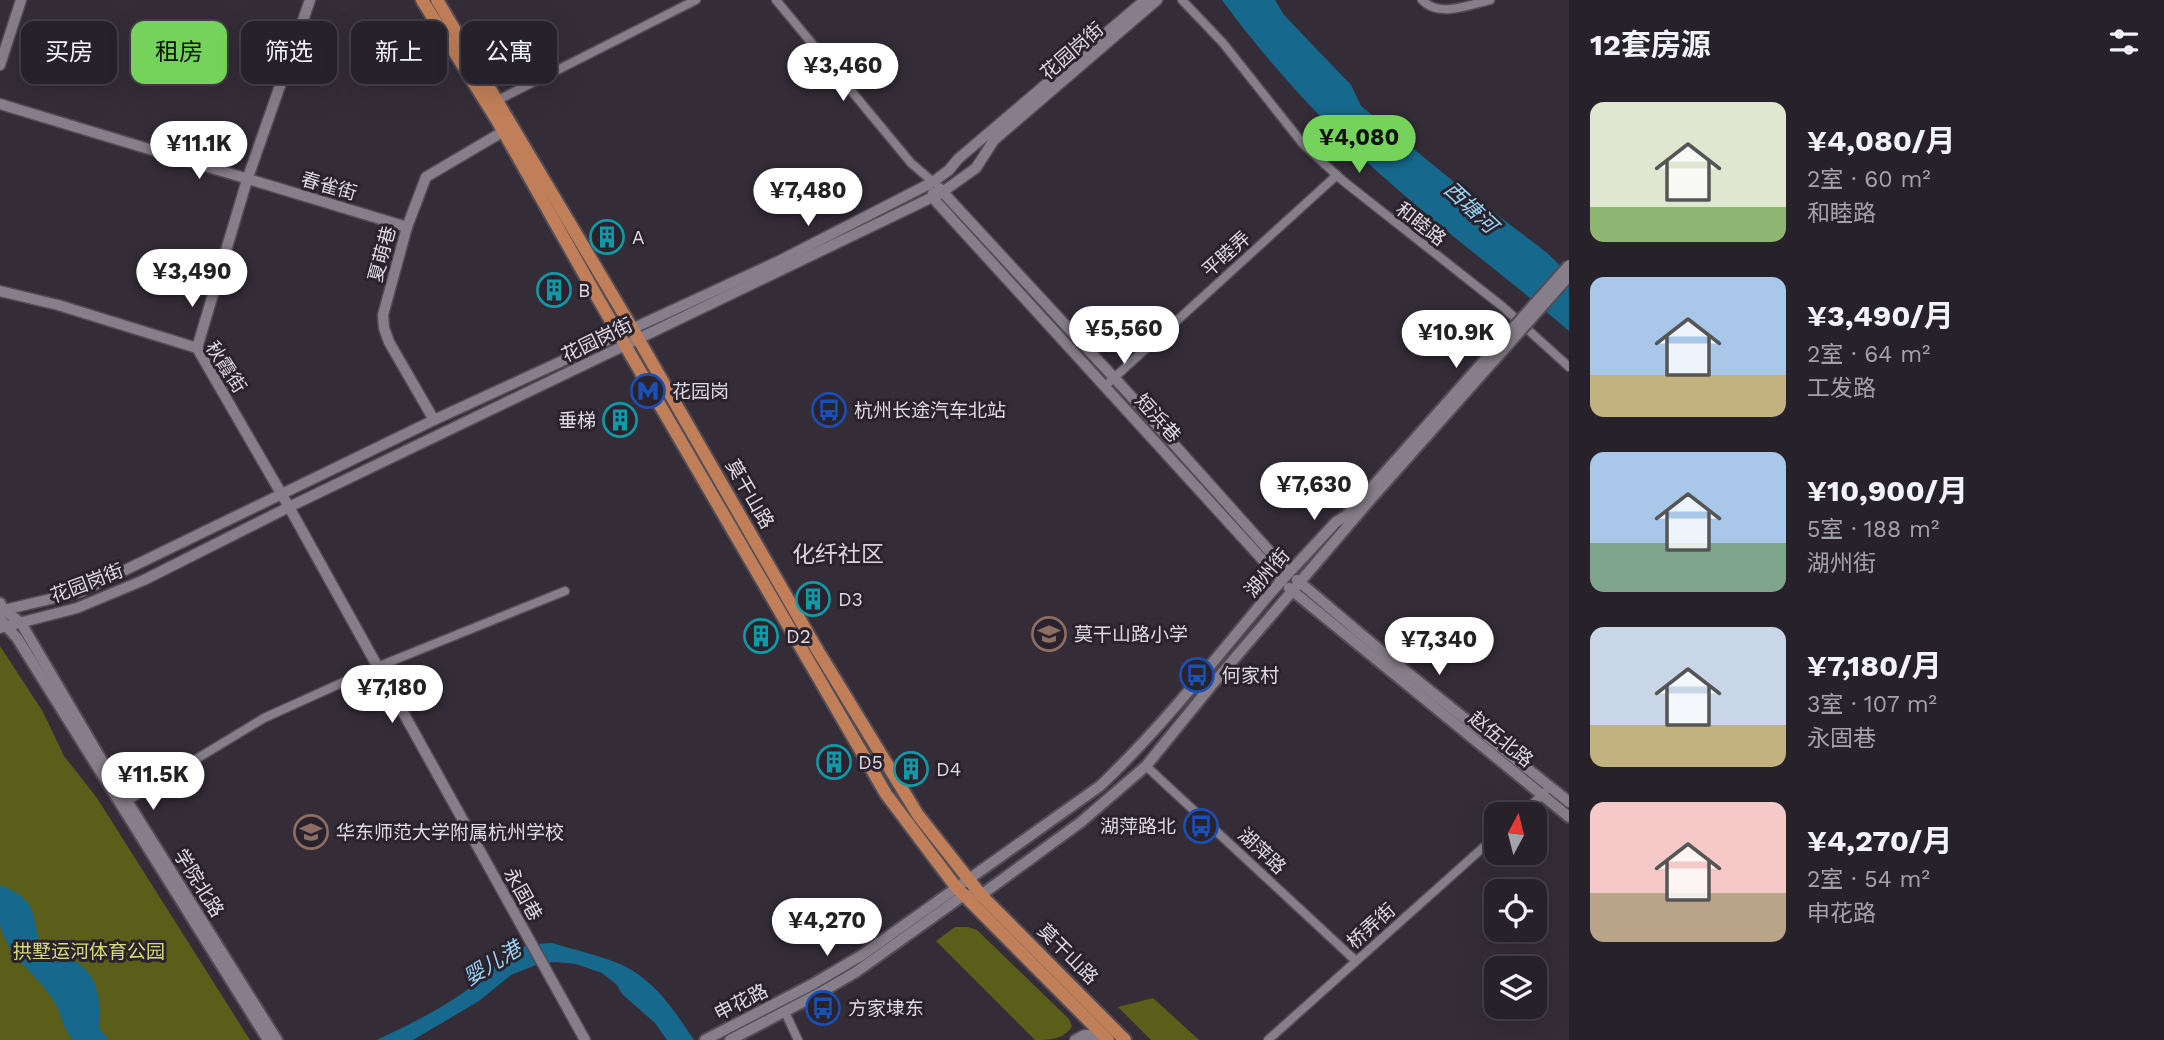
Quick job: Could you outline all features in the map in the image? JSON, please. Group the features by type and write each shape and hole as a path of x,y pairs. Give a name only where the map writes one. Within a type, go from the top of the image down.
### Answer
{"main road":[{"name":"莫干山路","path":"422,0 918,815 981,895 1125,1040"},
{"name":"莫干山路","path":"437,0 886,794 960,891 1105,1037"},
{"name":"湖州街","path":"981,895 1082,822 1146,766 1368,498 1569,265"},
{"name":"湖州街","path":"968,879 1100,786 1143,743 1336,522 1368,498 1569,276"},
{"name":"赵伍北路","path":"1286,577 1296,588 1546,791 1569,817"},
{"name":"学院北路","path":"2,616 21,623 127,801 278,1040"},
{"name":"学院北路","path":"2,616 268,1040"},
{"name":"赵伍北路","path":"1546,791 1569,803"},
{"name":"申花路","path":"730,1040 856,972 960,891 968,879"},
{"name":"申花路","path":"705,1040 834,972 960,891"},
{"path":"960,891 981,895"}],"street":[{"path":"0,65 21,0"},
{"path":"197,348 247,180 310,0"},
{"path":"496,101 696,0"},
{"path":"776,0 911,163 933,182 937,194"},
{"name":"花园岗街","path":"2,616 80,592 434,419 629,337 937,194 976,168 991,138 1145,0"},
{"name":"花园岗街","path":"2,616 21,623 77,608 144,580 933,182 958,159 991,138 1157,0"},
{"name":"和睦路","path":"1182,0 1223,43 1303,144 1336,175 1503,307 1569,367"},
{"path":"1422,0 1429,7 1443,10 1490,0"},
{"name":"春雀街","path":"0,104 407,227"},
{"name":"夏萌巷","path":"434,419 384,328 383,315 407,227 426,177 503,131"},
{"name":"平睦弄","path":"1105,386 1336,175"},
{"name":"短浜巷","path":"937,194 1114,378 1286,577"},
{"name":"短浜巷","path":"937,194 1105,386 1286,577"},
{"name":"秋霞街","path":"0,291 48,302 197,348 289,507"},
{"name":"永固巷","path":"289,507 585,1040"},
{"path":"127,801 264,718 377,667 565,591"},
{"name":"湖萍路","path":"1146,766 1356,961"},
{"path":"1535,802 1546,791"},
{"name":"桥弄街","path":"1268,1040 1484,847"},
{"path":"785,1012 798,1040"},
{"path":"1087,1018 1079,1038 1105,1037"}],"green space":[{"name":"拱墅运河体育公园","path":"0,646 43,712 64,756 97,798 250,1040 0,1040"},
{"path":"955,927 977,930 1069,1019 1072,1026 1069,1031 1056,1038 1035,1040 936,941"},
{"path":"1153,998 1199,1040 1151,1040 1118,1007"}],"water":[{"name":"西塘河","path":"1222,0 1275,0 1284,15 1351,85 1361,106 1546,252 1569,274 1569,331 1379,173 1307,103"},
{"path":"0,885 26,900 33,913 39,941 76,961 91,976 98,993 99,1028 109,1040 73,1040 69,1035 54,1001 15,954 3,934 0,924"},
{"path":"552,943 604,958 632,970 662,996 694,1040 667,1040 655,1023 602,973 576,964 556,962 541,963 511,975 479,1001 413,1040 377,1040 454,999 515,949"}],"place":[{"name":"A","path":"607,237"},
{"name":"B","path":"554,290"},
{"name":"花园岗","path":"648,391"},
{"name":"杭州长途汽车北站","path":"829,410"},
{"name":"垂梯","path":"620,420"},
{"name":"D3","path":"813,599"},
{"name":"莫干山路小学","path":"1049,634"},
{"name":"D2","path":"761,636"},
{"name":"何家村","path":"1197,675"},
{"name":"D5","path":"834,762"},
{"name":"D4","path":"911,769"},
{"name":"湖萍路北","path":"1201,826"},
{"name":"华东师范大学附属杭州学校","path":"311,832"},
{"name":"方家埭东","path":"823,1008"}],"district":[{"name":"化纤社区","path":"838,554"}],"water label":[{"name":"婴儿港","path":"492,963"}]}
